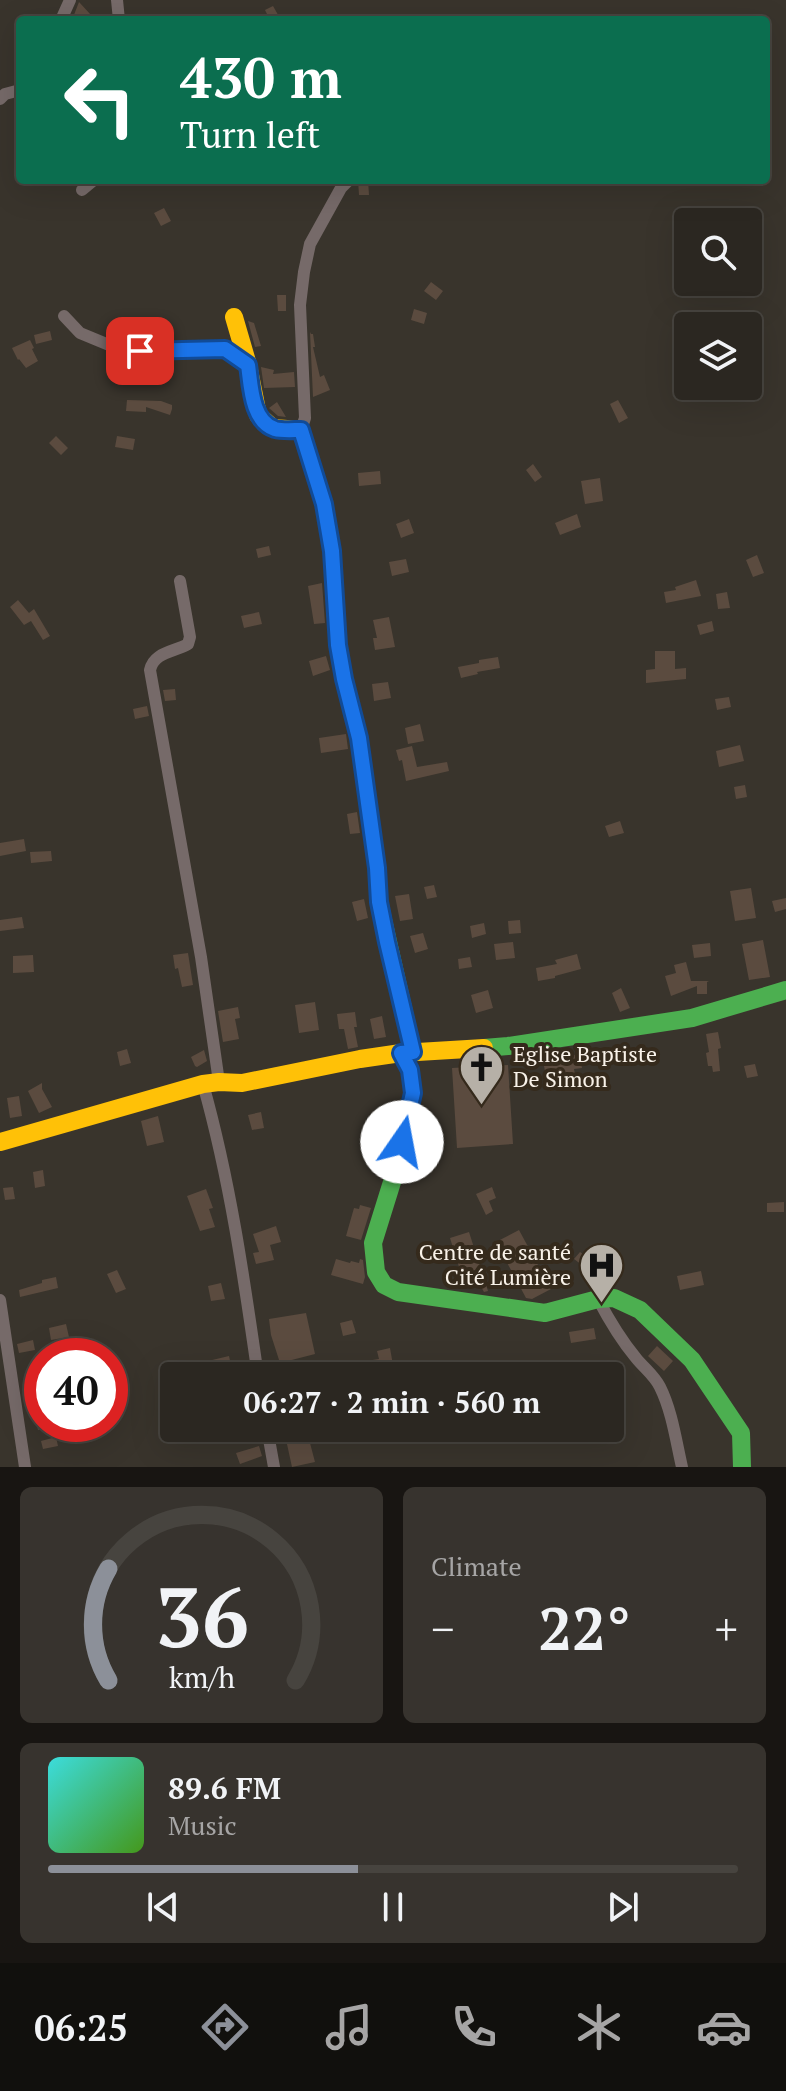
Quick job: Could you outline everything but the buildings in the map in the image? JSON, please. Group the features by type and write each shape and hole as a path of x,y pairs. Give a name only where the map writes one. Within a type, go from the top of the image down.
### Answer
{"street":[{"path":"82,190 89,184"},
{"path":"345,184 310,244 304,272 300,305 305,418 301,430 324,504 332,551 338,645 359,738 379,902 413,1093 397,1166 373,1243 376,1272 384,1285 398,1292 545,1313 598,1299 614,1298 640,1310 692,1360 741,1433 742,1467"},
{"path":"64,316 80,333 109,345 140,351 225,349 248,365"},
{"path":"234,317 258,415 273,428 301,430"},
{"path":"180,581 190,637 188,644 158,656 150,670 201,957 217,1132 238,1241 256,1362"},
{"path":"0,1142 211,1083 242,1083 407,1052 508,1046 692,1018 786,990"},
{"path":"598,1299 617,1333 637,1361 654,1376 661,1389 682,1467"},
{"path":"0,1300 25,1467"},
{"path":"270,1442 274,1467"}],"traffic: fast":[{"path":"336,618 344,679 359,738 379,902 413,1052"},
{"path":"484,1048 692,1018 786,990"},
{"path":"401,1053 410,1070 413,1093 397,1166 373,1243 376,1272 384,1285 398,1292 545,1313 598,1299 614,1298 640,1310 692,1360 741,1433 742,1467"}],"traffic: slow":[{"path":"234,317 258,415 273,428 301,430 324,504 332,551 336,618"},
{"path":"0,1142 203,1084 242,1083 401,1053 484,1048"}],"place":[{"name":"Eglise Baptiste De Simon","path":"482,1106"},
{"name":"Centre de santé Cité Lumière","path":"602,1304"}],"route":[{"path":"140,351 225,349 248,365 258,415 273,428 301,430 314,469 332,551 338,645 359,738 379,902 413,1052 401,1053 410,1070 413,1093 402,1142"}]}
